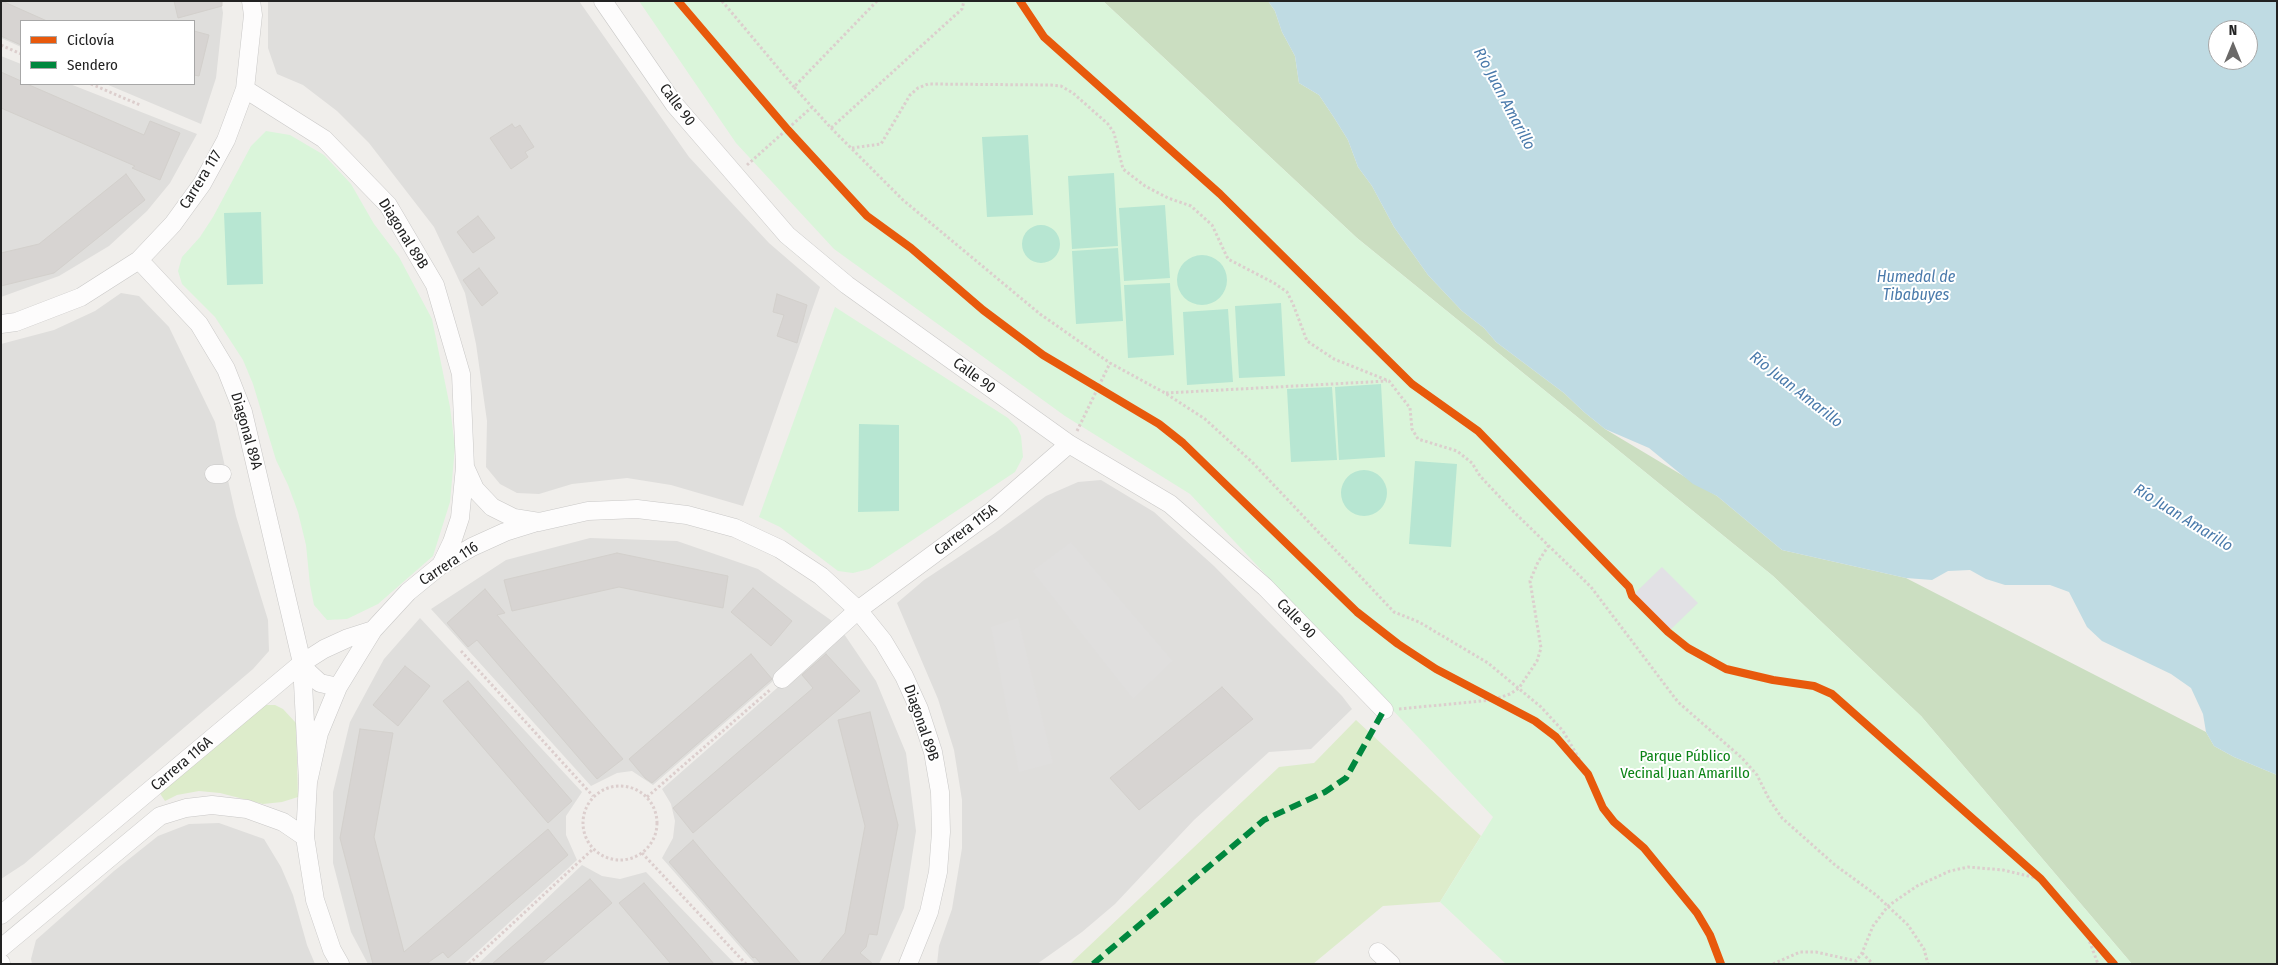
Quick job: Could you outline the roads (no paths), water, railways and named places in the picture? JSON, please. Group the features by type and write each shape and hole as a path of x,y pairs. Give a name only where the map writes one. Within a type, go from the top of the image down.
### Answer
{"street":[{"path":"245,89 253,15 251,1"},
{"name":"Calle 90","path":"603,1 674,104 734,176 787,235 847,285 1069,444 1170,504 1265,587 1384,710"},
{"name":"Carrera 117","path":"139,260 173,224 202,184 226,140 245,89"},
{"name":"Diagonal 89B","path":"245,89 324,139 388,205 435,285 461,374 465,466 460,518 452,542 441,565"},
{"path":"1,324 16,322 81,298 139,260"},
{"name":"Diagonal 89A","path":"139,260 198,324 226,369 245,422 302,664 308,782 305,837 315,900 332,950 340,964"},
{"name":"Carrera 115A","path":"782,679 858,610 992,511 1069,444"},
{"name":"Diagonal 89B","path":"465,466 475,489 492,507 514,518 539,522 588,511 638,509 687,515 725,525 780,549 821,576 858,610 883,642 908,684 919,709 933,752 940,792 942,832 938,872 929,912 908,964"},
{"name":"Carrera 116","path":"374,630 408,592 441,565 472,546 504,532 539,522"},
{"name":"Diagonal 89A","path":"308,782 319,734 338,687 374,630"},
{"name":"Carrera 116A","path":"1,916 302,664 324,649 348,638 374,630"},
{"path":"302,664 320,682 338,687"},
{"name":"Carrera 116A","path":"1,948 160,816 186,808 212,805 247,808 283,822 305,837"}],"water":[{"name":"Humedal de Tibabuyes","path":"1268,1 2277,1 2277,775 2234,757 2214,746 2206,732 2203,714 2191,688 2171,674 2102,641 2087,627 2069,592 2050,585 2005,585 1986,579 1970,570 1948,571 1932,580 1906,578 1782,550 1717,496 1693,484 1649,448 1605,429 1564,393 1496,342 1484,328 1462,311 1428,275 1394,227 1372,186 1358,167 1348,140 1319,95 1299,83 1295,56 1282,32 1275,11"}],"water label":[{"name":"Río Juan Amarillo","path":"1504,99"},
{"name":"Río Juan Amarillo","path":"1796,390"},
{"name":"Río Juan Amarillo","path":"2183,518"}],"park label":[{"name":"Parque Público Vecinal Juan Amarillo","path":"1685,766"}]}
